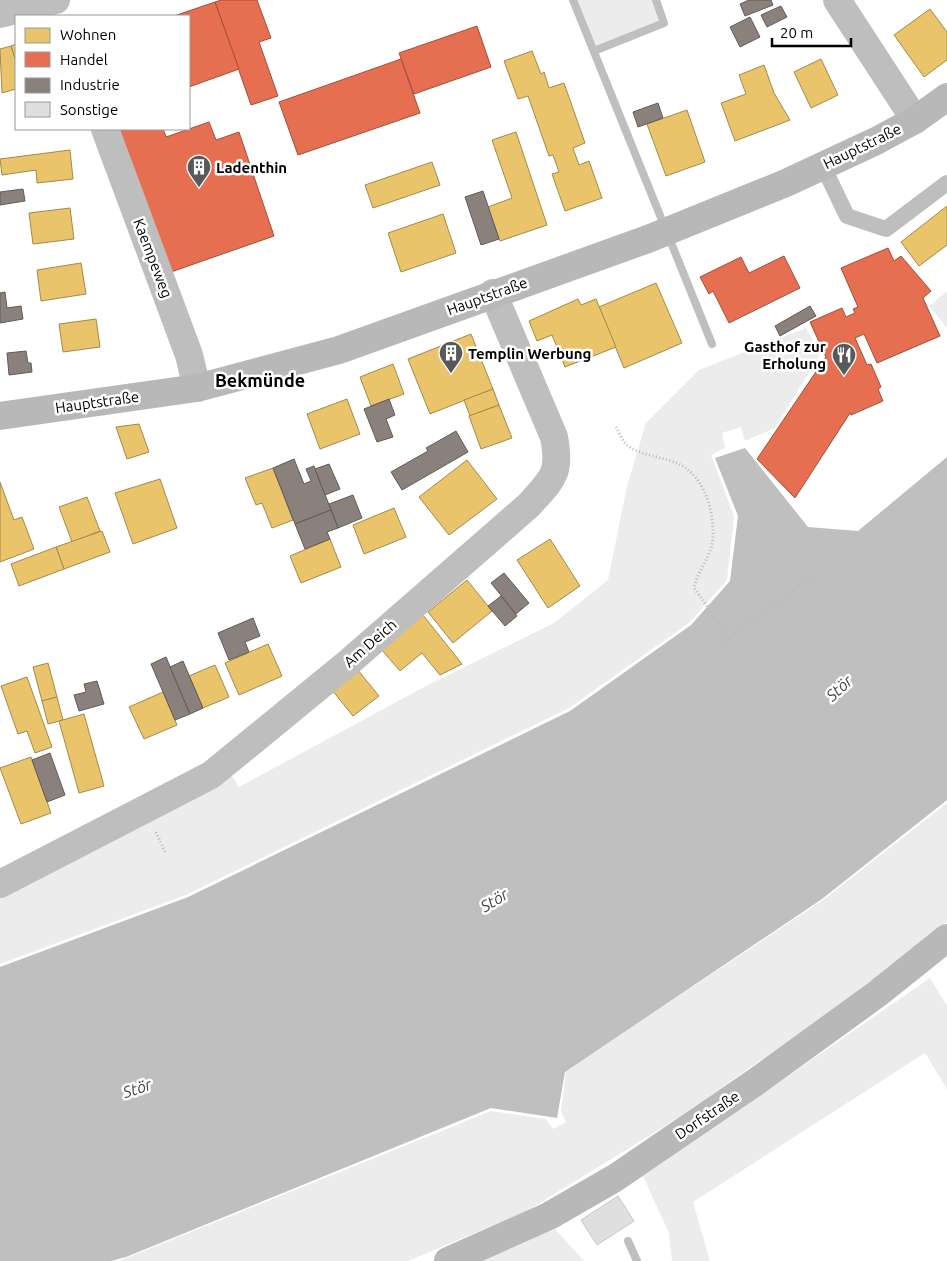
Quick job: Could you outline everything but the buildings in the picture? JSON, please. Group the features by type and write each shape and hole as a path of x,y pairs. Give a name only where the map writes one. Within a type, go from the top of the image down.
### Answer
{"main road":[{"name":"Hauptstraße","path":"0,416 196,388 339,350 661,234 823,166 915,120 947,97"},
{"name":"Dorfstraße","path":"448,1261 549,1216 615,1178 765,1076 877,994 947,938"}],"street":[{"path":"0,14 56,0 62,15"},
{"path":"837,0 915,120"},
{"name":"Kaempeweg","path":"104,130 189,355 196,388"},
{"name":"Am Deich","path":"0,884 211,775 349,662 529,505 552,479 558,460 554,437 494,293"}],"lane":[{"path":"823,166 847,216 886,229 947,184"}],"path":[{"path":"616,426 627,445 679,464 696,476 707,498 713,527 712,541 694,588 728,637"},
{"path":"717,647 817,573"}],"shaded area":[{"path":"575,0 653,0 661,21 594,48"},
{"path":"947,291 947,328 929,306"},
{"path":"806,328 820,354 775,428 745,441 741,427 722,433 725,448 711,455 734,516 727,580 689,623 569,708 186,895 0,964 0,894 230,772 239,787 426,686 554,623 608,580 627,486 646,423 699,370"},
{"path":"947,803 947,922 875,980 678,1118 525,1212 408,1261 119,1261 491,1111 546,1119 553,1129 566,1122 561,1111 566,1071 823,900"},
{"path":"930,978 947,1006 947,1089 925,1053 693,1202 710,1261 672,1261 669,1233 643,1176"},
{"path":"555,1229 584,1261 477,1261"}],"water":[{"name":"Stör","path":"745,448 808,527 858,531 947,457 947,800 822,899 565,1072 557,1118 491,1108 126,1257 111,1261 0,1261 0,967 188,897 570,711 691,625 730,581 738,516 715,458"}],"waterway":[{"path":"573,0 712,344"},
{"path":"594,51 664,23 656,0"},
{"path":"628,1241 637,1261"}],"place":[{"name":"Ladenthin","path":"199,188"},
{"name":"Templin Werbung","path":"451,374"},
{"name":"Gasthof zur Erholung","path":"844,376"}],"district":[{"name":"Bekmünde","path":"260,380"}]}
